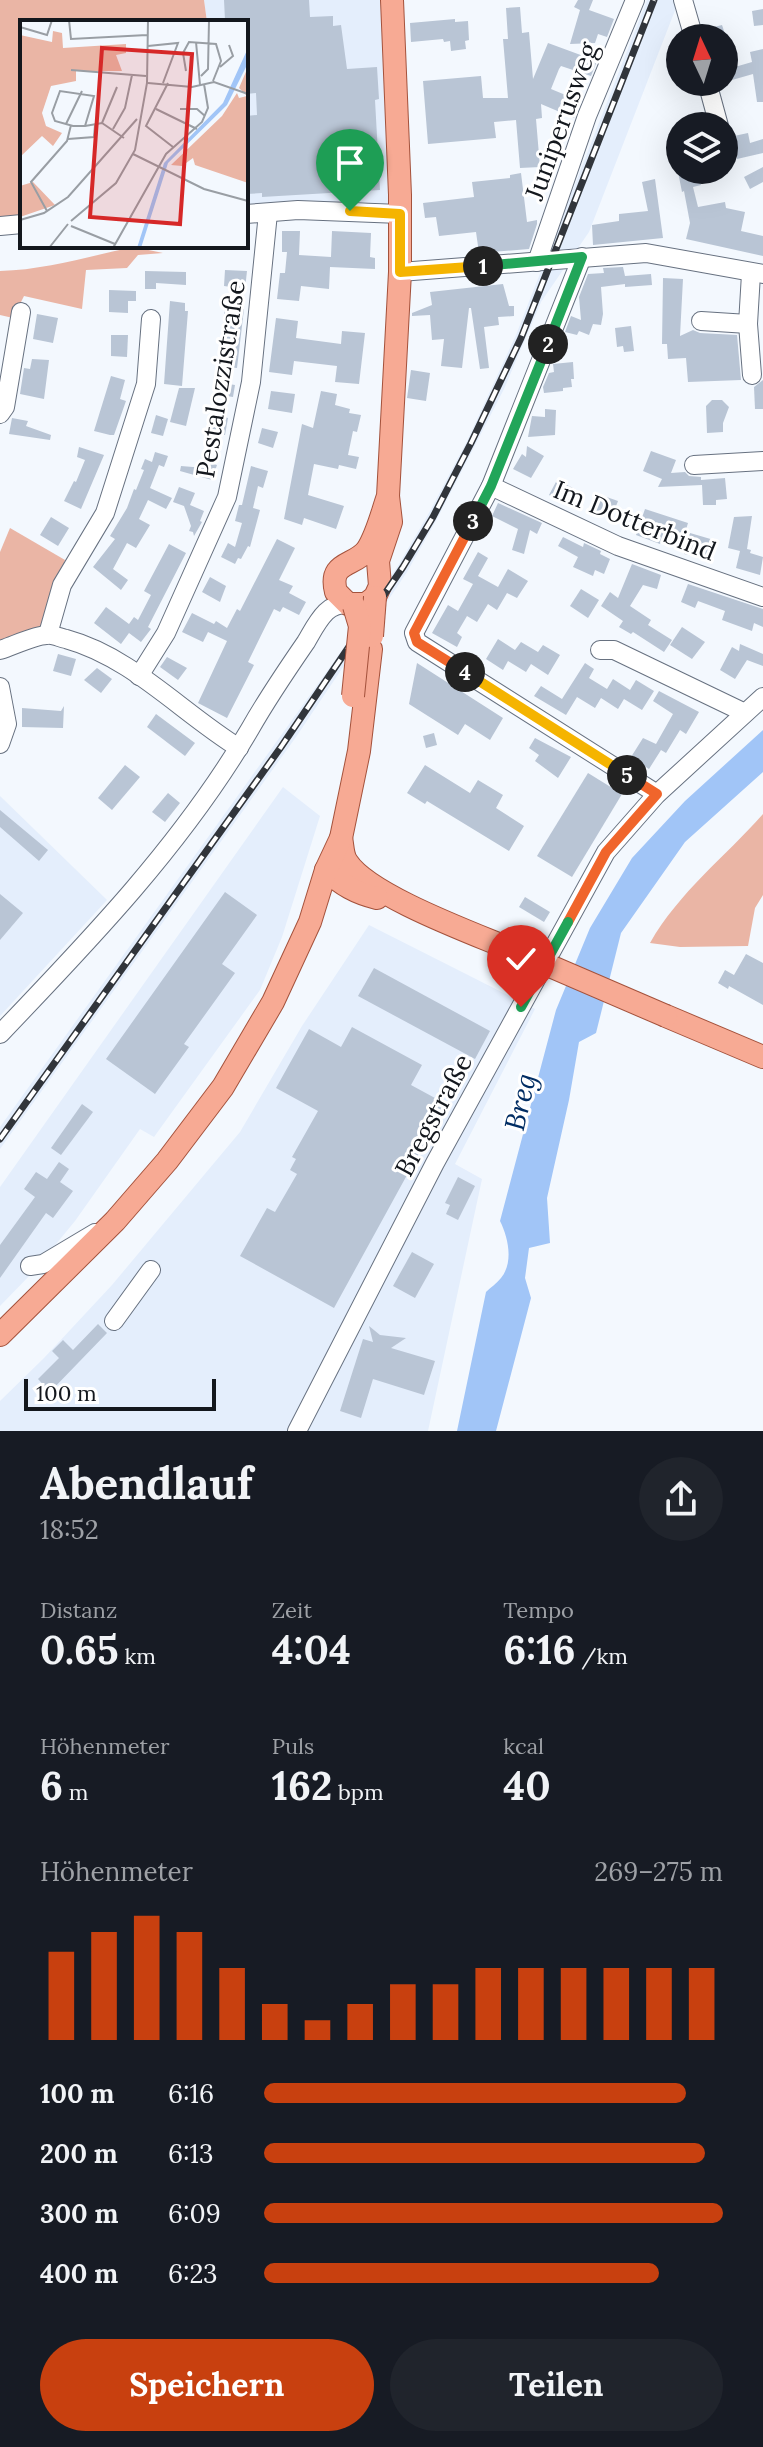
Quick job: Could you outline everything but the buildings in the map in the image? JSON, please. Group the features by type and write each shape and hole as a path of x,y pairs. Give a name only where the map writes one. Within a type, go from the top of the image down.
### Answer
{"main road":[{"path":"0,1335 115,1221 167,1161 223,1087 273,1002 310,922 326,870 341,838 359,751 375,597 380,586 378,561 391,522 388,496 400,272 392,0"},
{"path":"326,870 353,696 360,626 351,605 339,597 334,580 339,569 368,547 388,496"},
{"path":"354,560 366,562 377,572"},
{"path":"351,605 366,604 375,597"},
{"path":"341,838 344,859 358,875 411,907 763,1057"},
{"path":"326,870 340,884 361,894 411,907"},
{"path":"310,922 332,902 361,894"}],"street":[{"name":"Juniperusweg","path":"537,262 587,116 635,0"},
{"path":"683,0 690,24"},
{"path":"248,214 298,210 400,214"},
{"name":"Pestalozzistraße","path":"139,676 166,633 227,497 251,382 268,213"},
{"path":"0,226 20,224"},
{"path":"400,272 646,253 691,259 757,274 748,324 752,375"},
{"path":"582,257 491,486 414,633 417,642 657,794"},
{"path":"0,414 5,407 21,312"},
{"path":"48,634 62,585 105,513 146,384 151,319"},
{"path":"701,321 748,324"},
{"path":"694,465 763,461"},
{"name":"Im Dotterbind","path":"491,486 618,546 763,597"},
{"path":"295,657 301,637 334,580"},
{"path":"0,1034 155,865 239,748 279,679 328,611 340,604 351,605"},
{"path":"0,650 48,634 82,643 139,676 239,748"},
{"path":"600,650 614,650 743,712"},
{"path":"0,687 7,724 0,744"},
{"name":"Bregstraße","path":"297,1431 332,1340 435,1163 606,852 657,794 743,712 763,697"},
{"path":"30,1266 43,1264 115,1221"},
{"path":"114,1321 151,1270"}],"shaded area":[{"path":"0,0 204,0 207,20 20,20 20,222 0,223"},
{"path":"204,0 382,0 392,210 248,209 248,20 207,20"},
{"path":"647,0 679,0 670,24 666,24 666,34 589,232 541,302 504,389 407,572 296,737 0,1149 0,1127 338,656 399,564 467,441 516,335"},
{"path":"129,248 163,253 138,255 127,268 86,270 82,309 24,296 13,318 0,315 0,271 50,265"},
{"path":"10,528 65,560 42,631 0,645 0,552"},
{"path":"283,787 320,816 282,937 260,990 154,1137 140,1129 75,1221 0,1306 0,1187"},
{"path":"0,796 107,900 0,1016"},
{"path":"763,814 763,895 755,908 748,946 680,947 650,943 688,891"},
{"path":"369,925 535,1009 455,1164 482,1179 428,1431 0,1431 0,1401 112,1285 240,1132 302,1026"}],"water":[{"path":"763,730 763,772 685,842 621,933 596,1033 579,1042 547,1198 550,1243 529,1248 525,1278 531,1298 496,1431 457,1431 486,1292 505,1272 509,1257 500,1221 556,1010 590,928 632,858 685,801"}],"railway":[{"path":"0,1139 281,747 403,567 433,517 521,338 654,0"}],"route":[{"path":"350,211 400,214 400,272 582,257 491,486 414,633 417,642 657,794 606,852 521,1007"}],"water label":[{"name":"Breg","path":"520,1102"}]}
